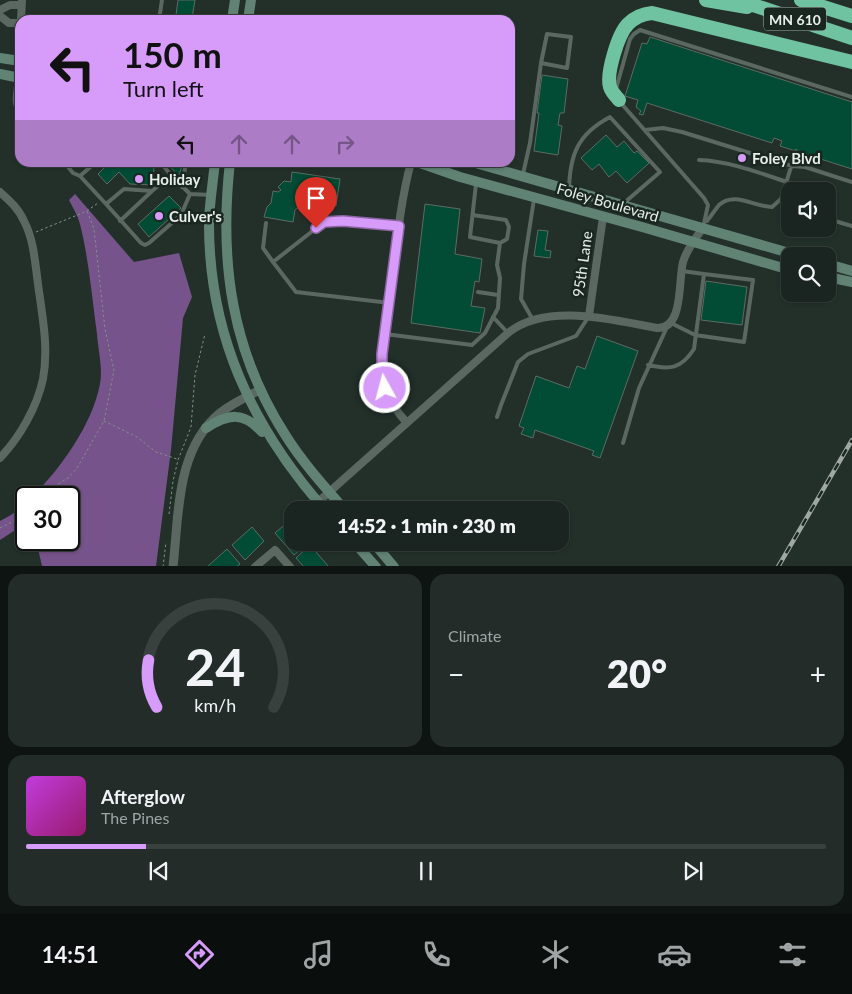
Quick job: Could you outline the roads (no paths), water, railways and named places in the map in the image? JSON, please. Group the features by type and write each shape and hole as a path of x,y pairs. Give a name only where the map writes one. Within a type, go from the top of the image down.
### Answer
{"highway":[{"path":"706,0 768,10"},
{"name":"MN 610","path":"738,0 852,38"},
{"name":"MN 610","path":"801,0 852,16"},
{"path":"619,100 611,90 609,83 610,70 624,29 636,17 644,14 659,14 852,62"}],"main road":[{"path":"233,15 235,0"},
{"path":"249,15 251,0"},
{"path":"0,58 15,60"},
{"path":"0,74 15,77"},
{"path":"214,167 211,195 210,247 216,301 233,362 247,396 281,454 302,484 317,501"},
{"path":"230,167 226,207 228,273 241,337 260,390 286,437 338,501"},
{"name":"Foley Boulevard","path":"433,167 781,267"},
{"name":"Foley Boulevard","path":"489,167 623,205 704,225 781,250"},
{"path":"836,266 852,271"},
{"path":"836,279 852,282"},
{"path":"206,428 217,420 234,416 248,419 254,423 281,454"},
{"path":"362,551 376,566"},
{"path":"381,551 394,566"}],"street":[{"path":"0,10 10,5 22,3"},
{"path":"0,16 9,23 15,24"},
{"path":"407,423 395,408 385,388 382,365 399,226 410,167"},
{"path":"0,192 19,211 33,249 46,354 44,371 36,402 26,423 0,458"},
{"name":"95th Lane","path":"589,316 603,217"},
{"path":"319,501 516,327 533,320 589,316 657,328 669,325 676,314 683,261 704,225"},
{"path":"172,566 184,476 195,445 206,428 220,413 260,390"},
{"path":"255,566 275,550 290,566"}],"lane":[{"path":"160,15 162,0"},
{"path":"704,225 708,205 704,198 619,100 616,88 630,39 634,34 640,30 852,97"},
{"path":"522,177 530,143 541,63 547,34 571,37 567,68 541,63"},
{"path":"15,97 15,105"},
{"path":"569,190 576,147 595,125 610,117 660,172 623,205"},
{"path":"644,130 663,128 682,132 792,166 805,167 852,182"},
{"path":"700,160 716,160 786,182 796,151"},
{"path":"68,167 72,172 80,176 120,221 145,245 181,215 190,194"},
{"path":"80,176 90,167"},
{"path":"164,167 190,194 211,195"},
{"path":"182,187 185,167"},
{"path":"120,221 171,175"},
{"path":"473,215 506,220 509,226 506,239 500,243 470,237 476,181"},
{"path":"106,204 124,189 152,191"},
{"path":"533,320 521,299 534,197"},
{"path":"704,225 719,205 727,200 736,198 762,207 772,207 781,199"},
{"path":"273,262 324,222 343,221 399,226"},
{"path":"836,221 852,226"},
{"path":"266,223 263,248 296,292 390,303"},
{"path":"385,334 404,338 472,345 485,333 498,308 500,278 497,265 500,243"},
{"path":"623,443 639,388 669,325 695,335 744,342 753,280 682,271"},
{"path":"648,366 664,369 680,365 694,349 704,274"},
{"path":"478,292 498,295"},
{"path":"498,417 518,362 528,354 576,336 589,316"},
{"path":"494,317 508,334"}],"railway":[{"path":"779,566 852,440"}],"place":[{"name":"Foley Blvd","path":"742,158"},
{"name":"Holiday","path":"139,179"},
{"name":"Culver's","path":"159,216"}]}
